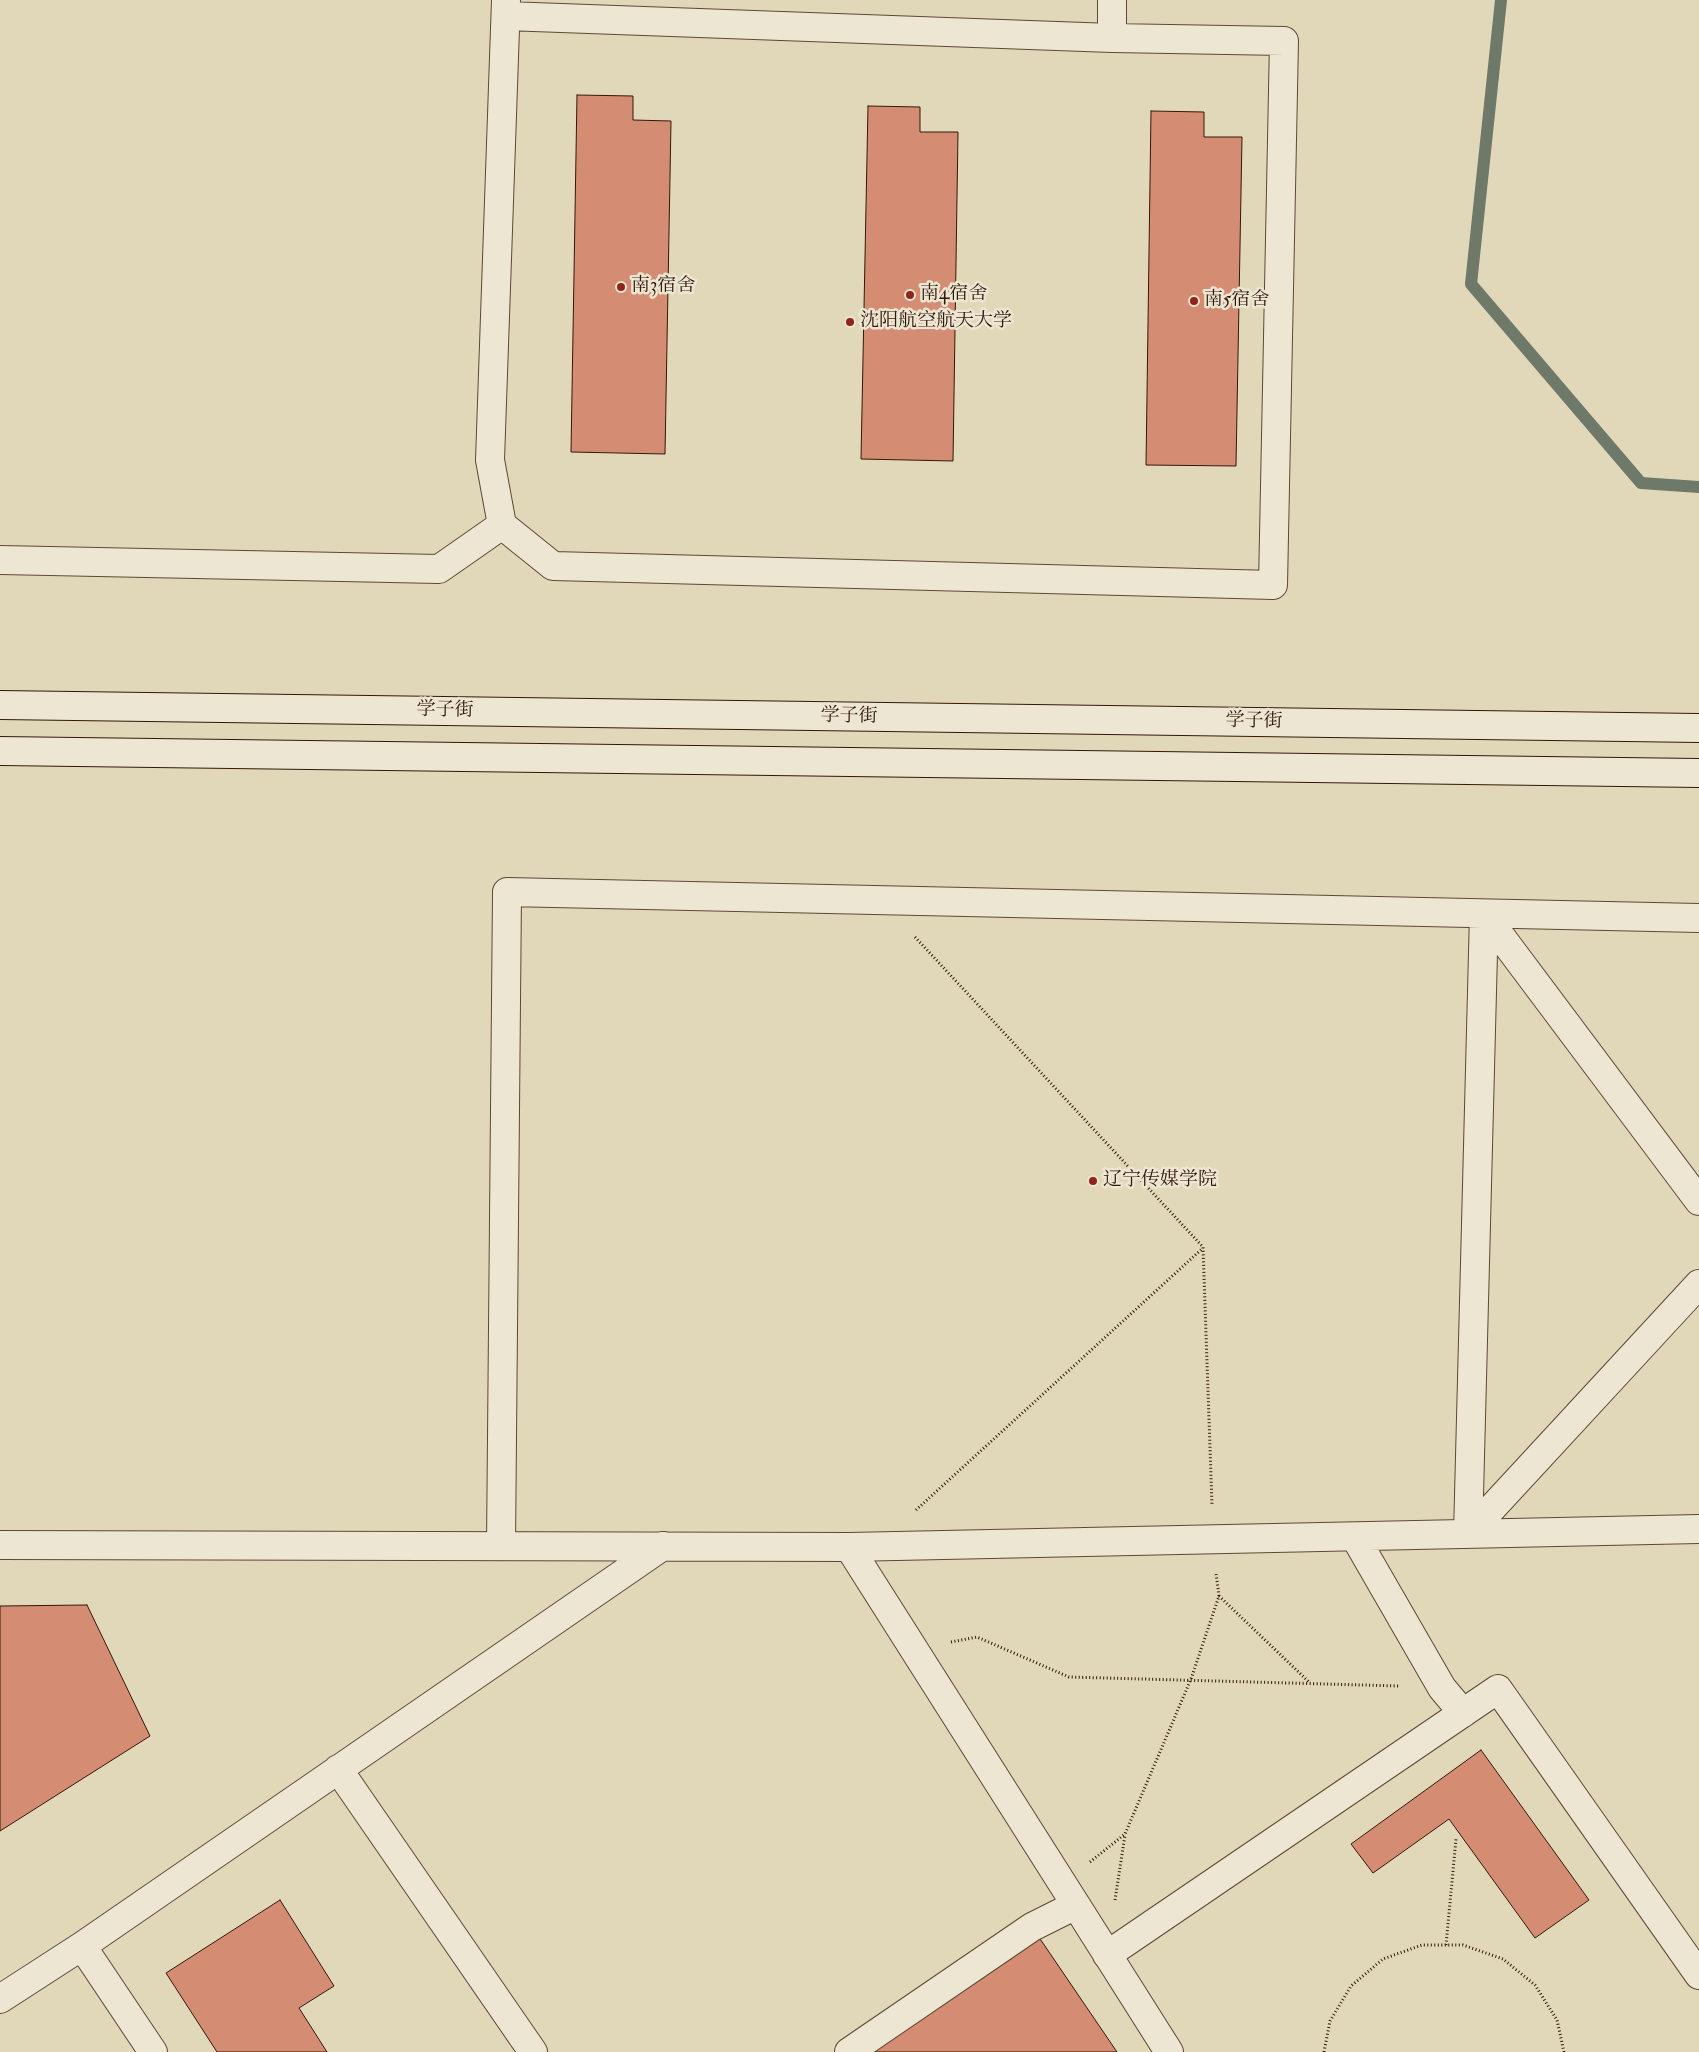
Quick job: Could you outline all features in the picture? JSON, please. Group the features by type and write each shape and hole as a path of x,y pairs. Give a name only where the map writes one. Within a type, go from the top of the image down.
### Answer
{"street":[{"path":"1112,0 1112,38"},
{"path":"506,8 1112,38 1284,41 1273,585 553,566 502,524 490,460 506,8"},
{"path":"0,560 438,569 502,524"},
{"name":"学子街","path":"0,705 1699,728"},
{"path":"0,751 1699,773"},
{"path":"501,1546 507,892 1699,918"},
{"path":"1484,914 1699,1201"},
{"path":"1468,1534 1484,914"},
{"path":"1468,1534 1699,1284"},
{"path":"0,1545 849,1547 1699,1529"},
{"path":"1355,1536 1442,1688 1463,1713"},
{"path":"0,1999 82,1946 663,1546"},
{"path":"849,1547 1170,2052"},
{"path":"1107,1955 1498,1689 1699,1975"},
{"path":"338,1769 533,2052"},
{"path":"849,2052 1032,1927 1069,1895"},
{"path":"82,1946 153,2052"}],"path":[{"path":"882,901 1203,1247 1213,1540"},
{"path":"876,1546 1203,1247"},
{"path":"1107,1955 1125,1834 1191,1679 1219,1596 1309,1683"},
{"path":"914,1649 977,1637 1069,1677 1191,1679 1442,1688"},
{"path":"1069,1895 1125,1834"},
{"path":"1446,1945 1456,1839"},
{"path":"1324,2052 1330,2021 1351,1986 1384,1959 1422,1945 1463,1945 1502,1959 1535,1985 1556,2020 1564,2052"}],"building":[{"name":"南3宿舍","path":"577,95 633,96 633,120 671,121 665,454 571,452"},
{"name":"南4宿舍","path":"868,106 920,107 920,132 958,132 953,461 861,459"},
{"name":"南5宿舍","path":"1151,111 1204,112 1204,137 1242,137 1236,466 1146,465"},
{"path":"87,1605 150,1736 0,1831 0,1606"},
{"path":"1481,1750 1589,1900 1535,1938 1449,1819 1373,1873 1351,1844"},
{"path":"280,1900 334,1986 299,2008 327,2052 217,2052 166,1973"},
{"path":"1032,1927 1117,2052 849,2052"}],"waterway":[{"path":"1501,0 1471,284 1641,483 1699,487"}],"place":[{"name":"南3宿舍","path":"621,287"},
{"name":"南4宿舍","path":"910,295"},
{"name":"南5宿舍","path":"1194,301"},
{"name":"沈阳航空航天大学","path":"850,322"},
{"name":"辽宁传媒学院","path":"1093,1181"}]}
